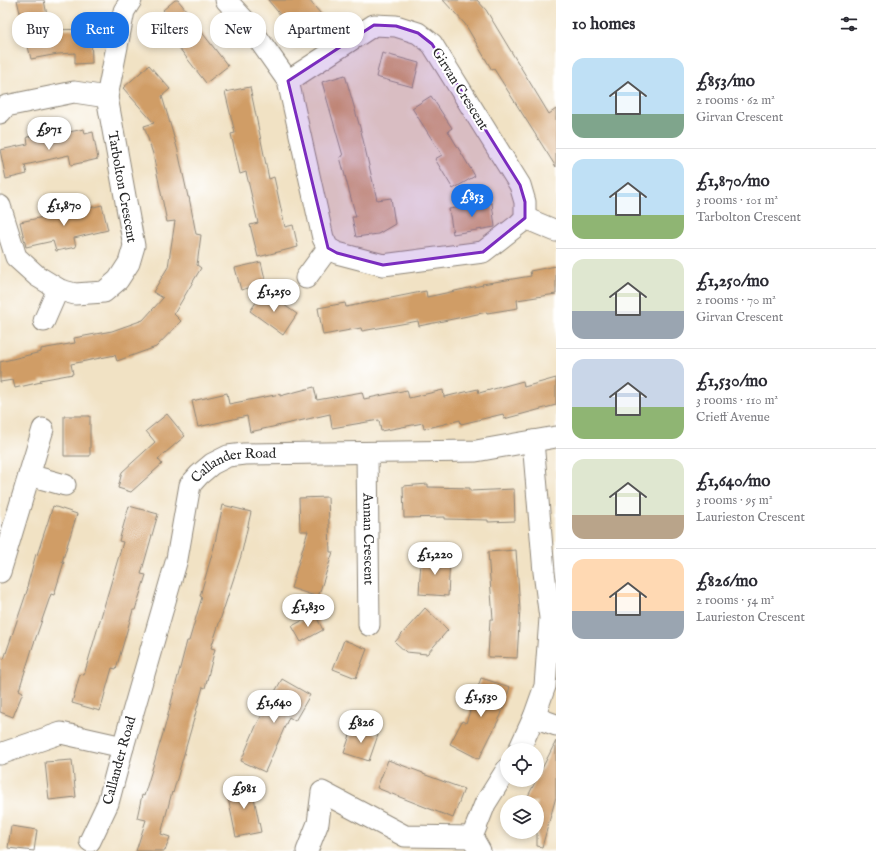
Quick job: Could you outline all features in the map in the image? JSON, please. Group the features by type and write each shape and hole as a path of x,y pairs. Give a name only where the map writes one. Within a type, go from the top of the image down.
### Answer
{"street":[{"path":"226,0 247,22 288,81 323,238 328,248 337,253 383,265 483,252 525,218 556,231"},
{"name":"Tarbolton Crescent","path":"0,206 16,257 37,276 58,289 75,294 104,292 118,280 129,263 134,246 107,98 122,4"},
{"name":"Girvan Crescent","path":"288,81 374,25 396,26 418,33 432,44 520,185 525,202 525,218"},
{"path":"2,107 74,92 107,98"},
{"path":"306,278 328,248"},
{"path":"44,321 58,289"},
{"path":"0,572 43,429"},
{"name":"Callander Road","path":"90,842 108,803 122,747 178,558 190,485 199,474 212,464 228,456 244,454 476,451 556,437"},
{"path":"522,743 534,717 545,686 550,618 544,572 533,441"},
{"name":"Annan Crescent","path":"367,453 369,624"},
{"path":"29,475 64,485"},
{"path":"534,717 556,725"},
{"path":"0,754 61,733 122,747"},
{"path":"307,851 318,823 322,792 405,836 476,844 485,804 500,780"}],"highlighted area":[{"path":"374,25 396,26 418,33 432,44 520,185 525,202 525,218 483,252 383,265 337,253 328,248 288,81"}],"building":[{"path":"17,0 44,0 46,12 20,12"},
{"path":"175,0 178,0 188,12 164,12 163,10"},
{"path":"268,0 309,0 319,12 278,12"},
{"path":"443,0 477,0 486,10 549,114 556,109 556,167 494,69 492,70 465,24"},
{"path":"71,29 71,48 92,48 92,63 75,64 75,53 58,54 31,59 28,48 63,48 63,30"},
{"path":"202,32 210,43 210,48 214,48 228,66 206,83 179,48 202,48"},
{"path":"382,53 419,63 413,87 376,77"},
{"path":"149,65 170,89 162,96 178,151 196,234 201,235 197,265 201,268 174,314 181,321 156,347 117,361 115,355 71,364 73,374 40,380 41,382 15,388 13,380 0,382 0,362 41,352 41,349 75,343 74,338 112,331 143,320 163,298 153,292 168,267 175,221 167,222 153,154 144,126 154,123 123,88"},
{"path":"345,75 361,131 377,200 391,198 395,224 378,234 356,237 352,217 356,217 340,157 343,156 322,82"},
{"path":"250,87 269,179 274,177 285,227 293,225 298,247 258,257 250,225 258,223 246,172 240,174 231,134 235,133 225,92"},
{"path":"431,96 452,128 448,131 475,176 453,189 435,159 442,155 412,108"},
{"path":"84,129 85,134 93,132 98,159 71,165 69,155 25,165 27,174 6,179 0,150 28,144 27,137 53,131 54,135"},
{"path":"492,203 495,227 453,234 449,209"},
{"path":"102,205 108,230 74,238 76,247 56,251 53,241 26,247 20,222 48,216 47,213 64,209 65,214"},
{"path":"261,262 266,283 241,290 235,268"},
{"path":"556,266 556,294 517,300 518,308 487,312 419,326 418,321 362,331 361,328 323,335 318,308 345,303 346,307 426,291 427,297 483,285 482,284 531,276 530,271"},
{"path":"264,291 297,314 283,335 250,311"},
{"path":"556,378 556,405 504,419 503,414 461,424 460,420 424,429 423,423 381,431 379,420 332,428 330,414 250,432 247,416 198,427 192,401 227,393 229,404 280,394 280,396 314,387 317,400 362,392 364,399 407,390 409,398 443,390 444,397 478,389 479,393 523,381 524,387"},
{"path":"167,414 185,436 158,459 162,464 131,492 118,488 122,472 155,442 146,431"},
{"path":"64,416 90,416 90,456 64,456"},
{"path":"428,484 428,487 470,488 470,491 514,489 515,521 488,522 488,520 445,519 445,517 404,518 403,486"},
{"path":"328,497 330,552 333,552 318,597 291,588 308,531 300,531 299,498"},
{"path":"223,505 251,512 241,556 211,648 215,649 205,688 203,687 161,834 170,837 165,851 136,851 146,820 137,818 142,795 144,796 164,730 187,641 189,641 202,597 200,596 214,547"},
{"path":"53,506 77,514 62,562 64,562 54,595 51,594 33,646 19,690 23,692 13,717 0,712 0,658 4,659 28,588 27,587 36,554 37,555"},
{"path":"129,506 158,514 141,574 146,575 135,610 133,610 116,669 112,668 100,711 72,703 80,674 84,675 123,542 119,541"},
{"path":"516,550 520,609 517,658 488,657 490,619 493,619 488,552"},
{"path":"421,557 450,558 448,596 419,594"},
{"path":"425,608 448,630 427,654 406,652 395,642"},
{"path":"315,614 323,630 301,642 292,626"},
{"path":"344,640 367,649 356,678 333,669"},
{"path":"481,678 510,687 501,715 479,759 450,744 462,721 466,723"},
{"path":"282,679 310,695 295,721 289,717 265,772 241,761 256,726"},
{"path":"353,726 378,735 369,761 344,753"},
{"path":"556,741 556,797 542,847 537,846 537,839 544,839 544,795 529,795 533,787 544,787 544,765"},
{"path":"72,760 76,797 49,800 45,762"},
{"path":"388,760 464,789 453,818 377,788"},
{"path":"251,783 261,832 236,837 226,788"},
{"path":"11,826 37,830 34,851 8,848"}]}
